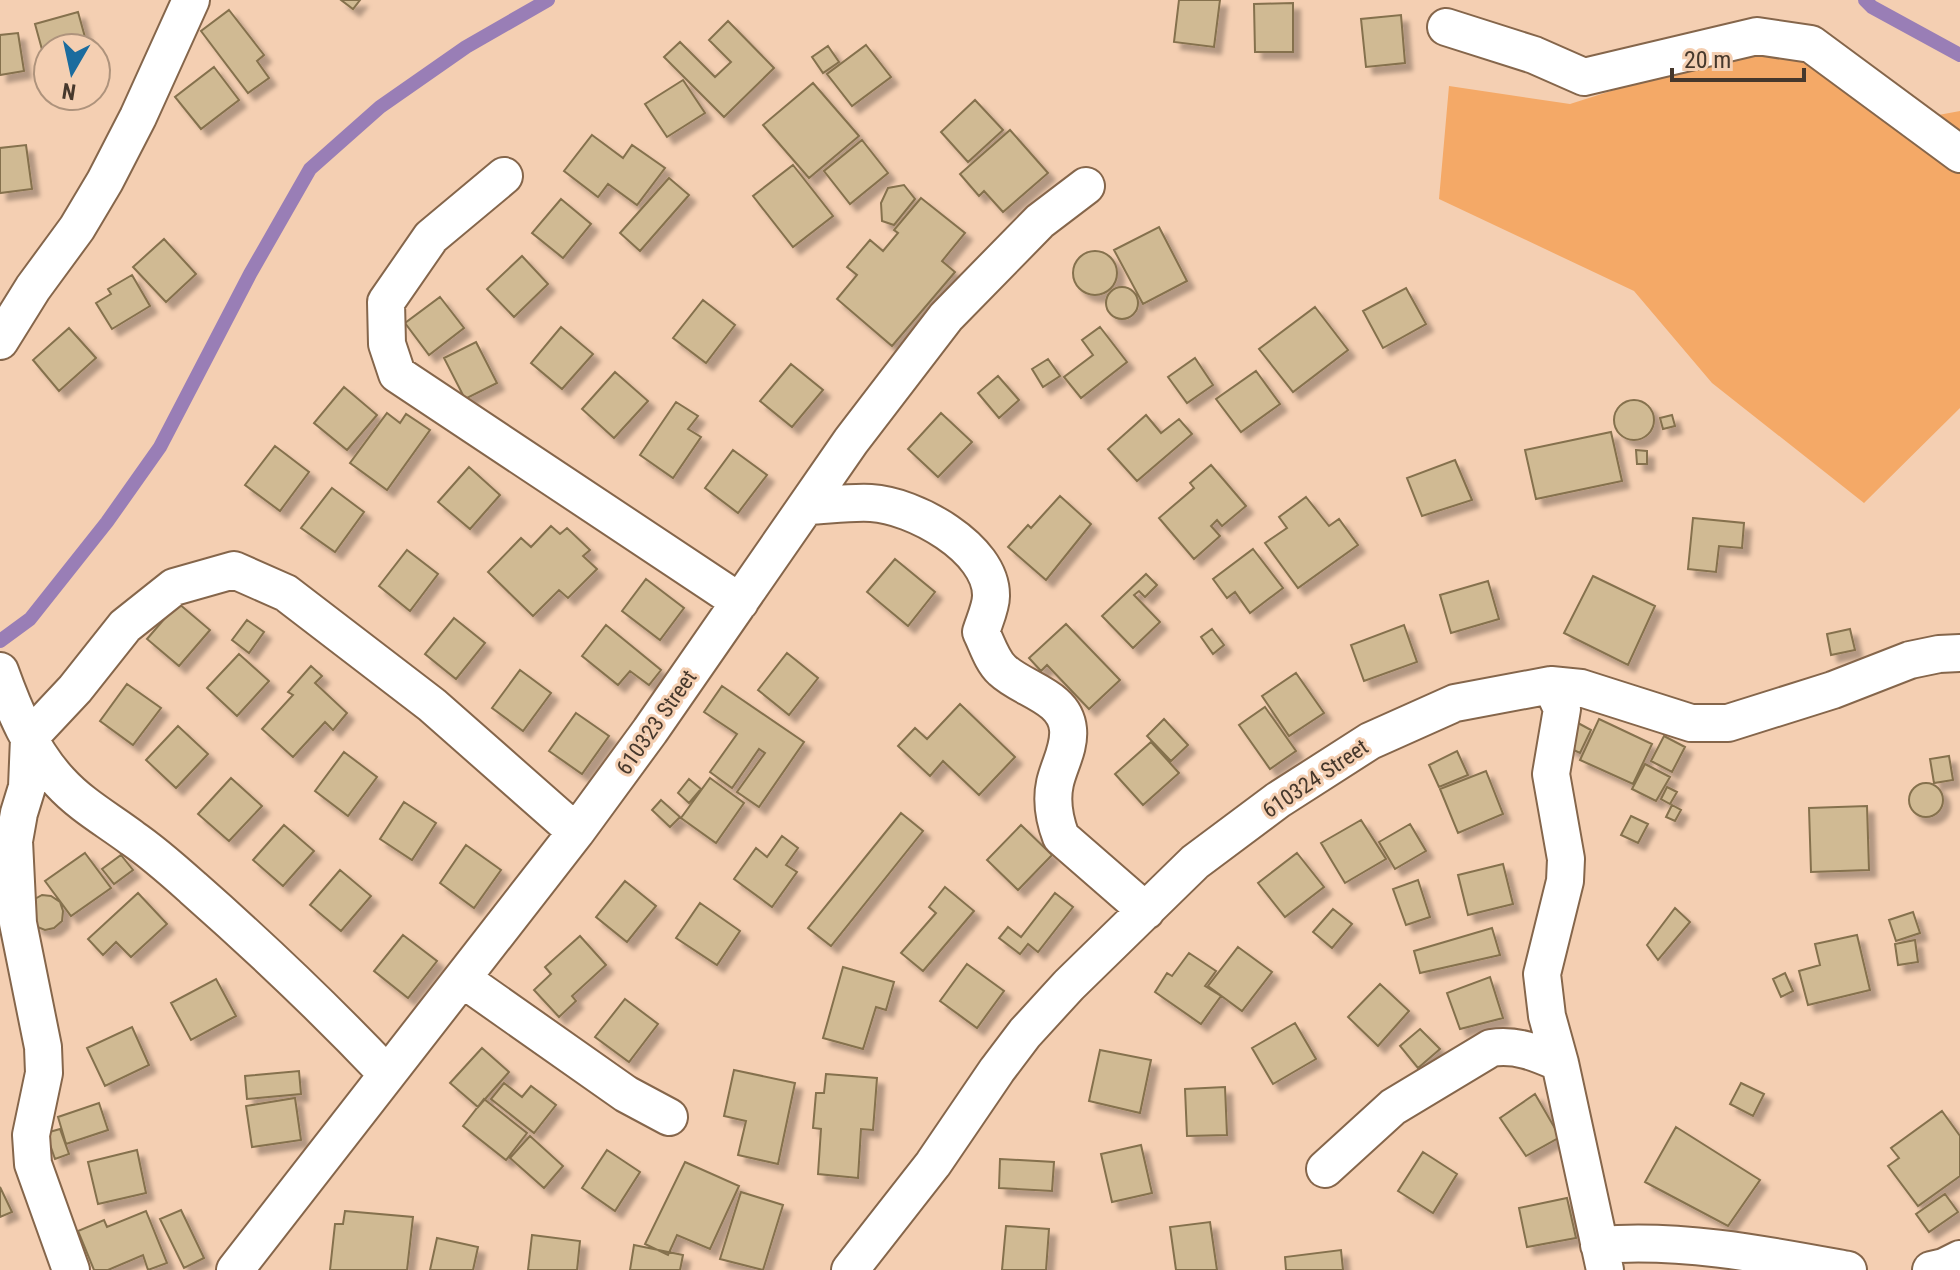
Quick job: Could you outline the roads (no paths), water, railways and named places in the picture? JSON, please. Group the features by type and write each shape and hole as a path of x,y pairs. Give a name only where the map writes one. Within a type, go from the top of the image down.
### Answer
{"street":[{"path":"0,341 105,181 191,0"},
{"path":"1446,27 1534,55 1584,77 1757,36 1811,44 1960,154"},
{"path":"504,176 431,237 386,302 387,344 397,374 740,602"},
{"name":"610323 Street","path":"235,1270 386,1073 464,980 576,832 851,441 946,317 1040,221 1086,186"},
{"path":"808,506 873,503 911,513 961,540 984,571 991,596 981,632 999,668 1023,686 1057,704 1068,728 1064,759 1054,784 1054,820 1061,837 1146,911"},
{"path":"71,1270 33,1164 31,1135 44,1073 43,1047 13,979 18,923 14,841 27,787 29,738 75,689 125,626 174,587 234,570 286,593 432,705 576,832"},
{"name":"610324 Street","path":"850,1270 904,1203 1025,1033 1069,985 1195,862 1278,800 1370,741 1455,703 1551,685 1581,688 1691,723 1728,723 1833,690 1910,660 1960,653"},
{"path":"1551,685 1562,709 1551,774 1566,859 1565,881 1542,974 1547,1016 1602,1257 1642,1241 1848,1270"},
{"path":"5,686 29,738 59,781 81,803 145,848 239,929 305,990 386,1073"},
{"path":"464,980 626,1094 669,1117"},
{"path":"1325,1169 1393,1107 1491,1048 1508,1045 1533,1051 1560,1063"},
{"path":"1931,1270 1960,1259"}],"waterway":[{"path":"0,641 30,619 107,522 160,447 250,274 310,169 380,107 466,47 548,0"},
{"path":"1865,0 1872,7 1960,55"}]}
